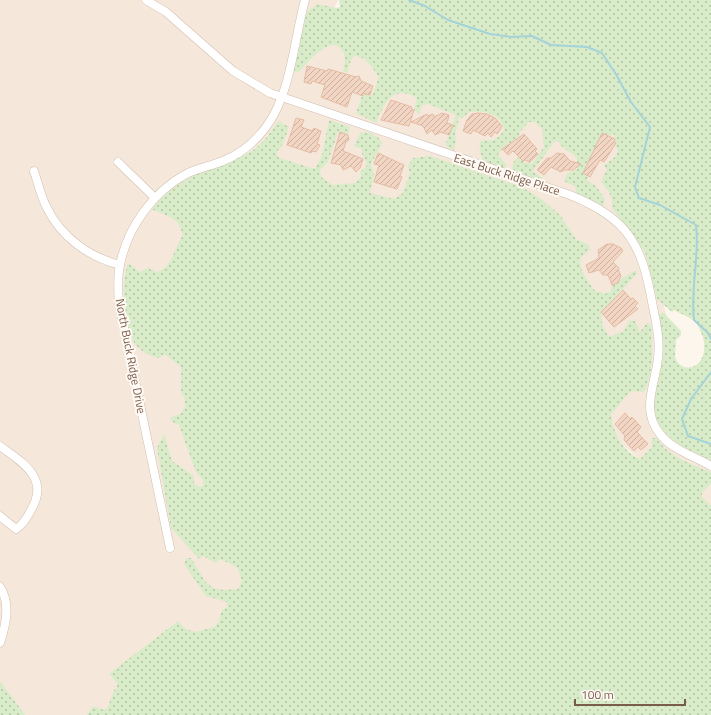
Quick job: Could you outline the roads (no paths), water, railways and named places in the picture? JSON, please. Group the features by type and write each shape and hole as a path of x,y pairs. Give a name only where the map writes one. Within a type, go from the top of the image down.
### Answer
{"street":[{"name":"East Buck Ridge Place","path":"146,0 166,12 232,71 281,97 570,195 586,202 618,222 641,255 648,279 657,327 659,351 649,396 650,415 660,435 673,447 711,466"},
{"name":"North Buck Ridge Drive","path":"170,548 119,304 120,265 128,240 137,221 154,197 185,174 223,161 244,148 266,127 274,115 281,97 305,0"},
{"path":"118,162 154,197"},
{"path":"34,171 46,207 53,220 67,235 92,255 120,265"},
{"path":"0,446 28,467 36,481 37,489 35,504 21,526 16,529 0,516"},
{"path":"0,587 5,596 7,608 0,643"}],"waterway":[{"path":"409,0 425,6 448,20 490,34 511,37 532,36 551,45 587,47 602,53 631,102 650,127 635,187 639,198 660,205 696,225 697,248 693,296 694,320 708,333 711,339"},
{"path":"711,372 691,399 682,419 688,436 711,444"}]}
